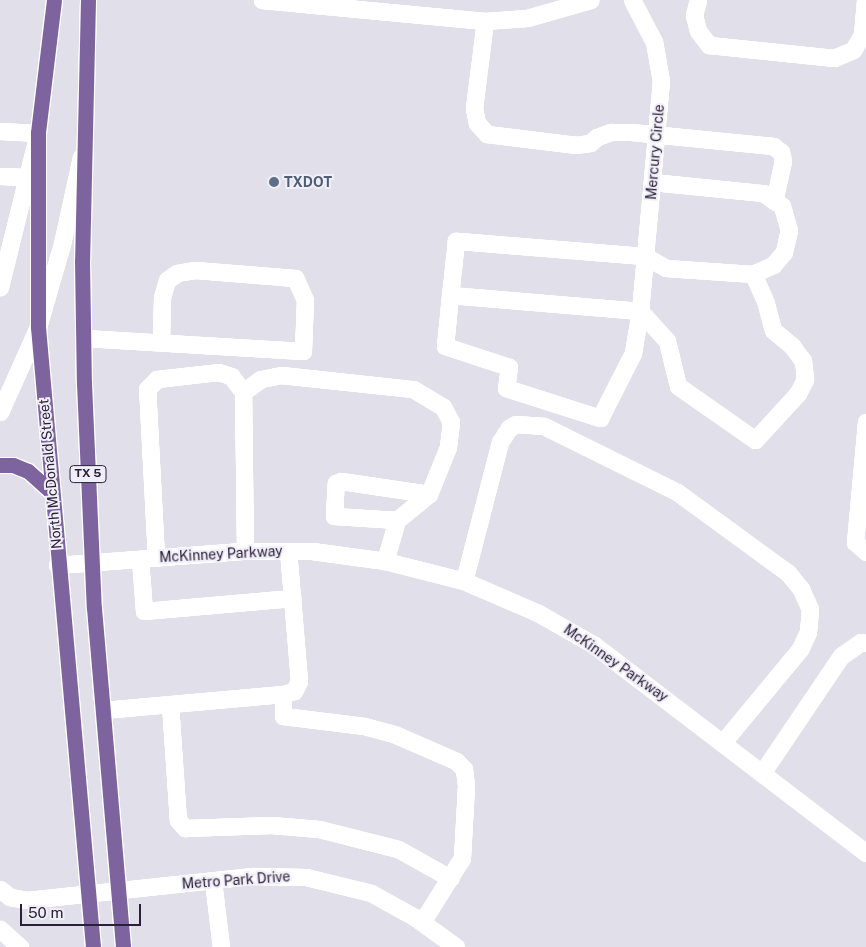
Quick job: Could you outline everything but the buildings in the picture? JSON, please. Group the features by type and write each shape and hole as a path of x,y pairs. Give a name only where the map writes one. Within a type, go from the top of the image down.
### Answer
{"main road":[{"name":"North McDonald Street","path":"54,0 38,133 38,327 57,565 93,947"},
{"name":"TX 5","path":"88,0 84,146 84,338 91,563 123,947"},
{"path":"0,465 13,465 28,471 51,492"}],"street":[{"path":"262,0 373,6 485,21 527,18 590,0"},
{"name":"Mercury Circle","path":"450,295 444,346 509,367 506,388 600,418 632,354 640,311 656,136 661,67 654,42 632,0"},
{"path":"698,0 694,15 698,31 709,45 834,58 853,50 862,35 865,0"},
{"path":"485,21 474,108 477,123 487,134 576,145 590,143 597,137 612,132 773,146 781,152 783,161 774,201"},
{"path":"0,130 38,133 3,267 0,288"},
{"path":"0,412 38,327 62,244 84,146"},
{"path":"0,176 27,177"},
{"path":"652,182 763,193 782,206 789,230 784,252 773,265 753,274 666,268 644,256 456,241 450,295 640,311 666,341 678,386 755,440 798,393 805,379 803,361 792,346 773,330 766,302 753,274"},
{"path":"84,338 161,341 303,351 305,300 295,278 195,270 177,273 167,280 162,297 161,341"},
{"path":"156,558 147,389 157,379 218,372 232,376 243,392 246,550"},
{"path":"243,392 260,379 281,375 413,389 430,397 443,407 451,422 448,447 429,494 397,520 385,561"},
{"path":"866,422 855,542 866,552"},
{"path":"464,581 500,442 509,428 516,424 544,426 677,492 788,573 801,589 810,609 808,632 800,649 723,742"},
{"path":"397,520 334,516 336,483 341,481 429,494"},
{"name":"McKinney Parkway","path":"57,565 246,550 288,551 385,561 464,581 524,607 594,645 866,853"},
{"path":"103,710 294,692 298,687 288,551"},
{"path":"140,559 144,610 292,598"},
{"path":"762,773 841,656 861,642 866,643"},
{"path":"283,694 283,716 364,726 394,734 423,744 456,761 464,769 466,786 462,858 422,922"},
{"path":"170,704 178,820 185,828 271,825 319,829 398,849 450,878"},
{"name":"Metro Park Drive","path":"0,889 10,897 27,900 288,875 323,879 370,893 422,922 456,947"},
{"path":"213,881 221,947"},
{"path":"0,929 20,947"}],"place":[{"name":"TXDOT","path":"274,182"}]}
